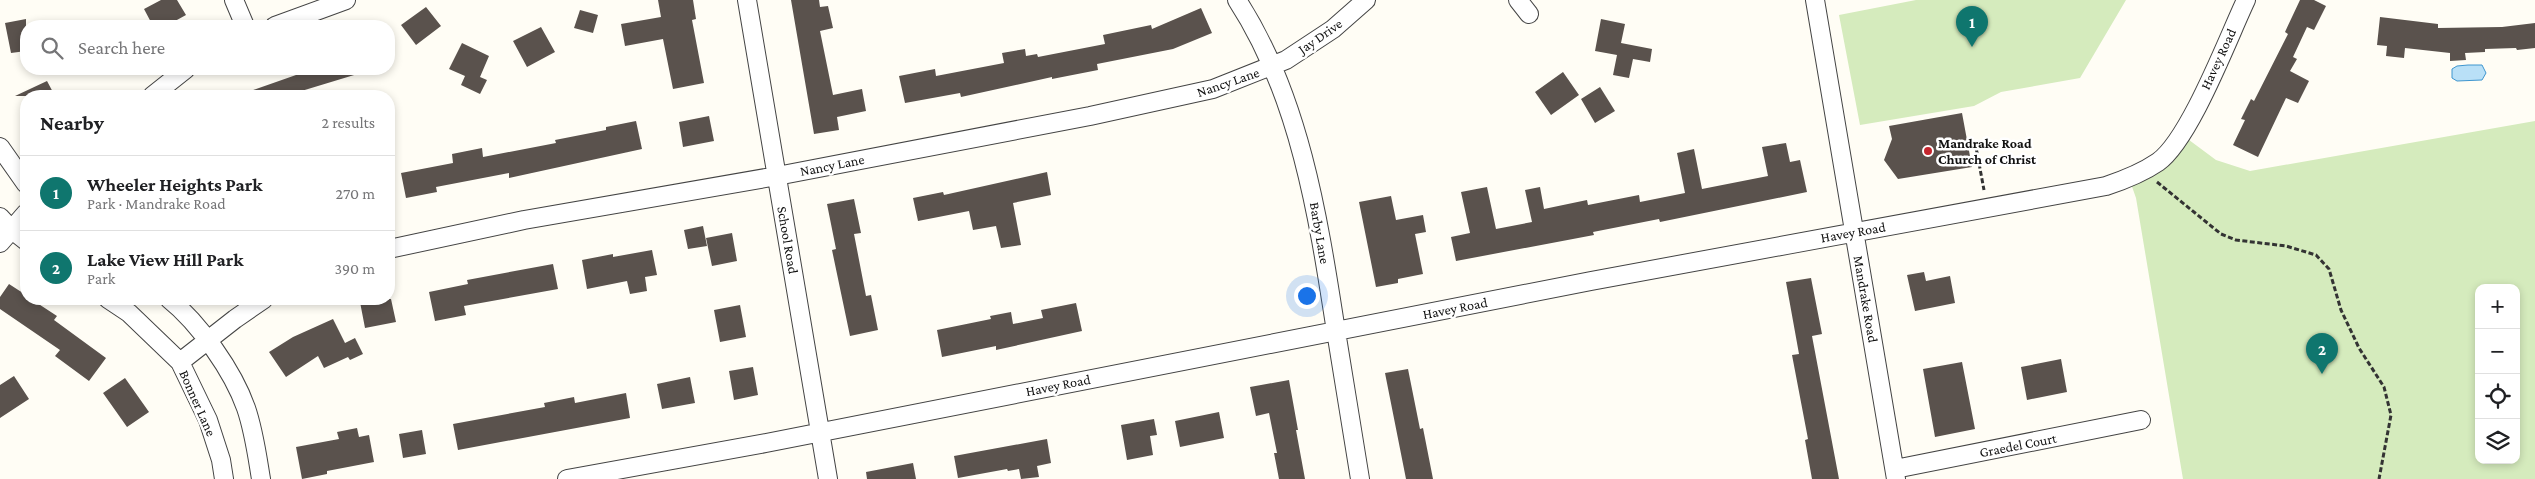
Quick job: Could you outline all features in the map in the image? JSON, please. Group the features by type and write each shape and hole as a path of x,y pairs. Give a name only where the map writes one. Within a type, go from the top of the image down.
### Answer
{"street":[{"path":"234,0 242,20"},
{"path":"291,20 346,0"},
{"name":"School Road","path":"747,0 828,479"},
{"name":"Barby Lane","path":"1237,0 1259,38 1280,87 1314,198 1360,479"},
{"name":"Jay Drive","path":"1271,66 1286,60 1333,29 1366,0"},
{"path":"1518,0 1529,14"},
{"name":"Mandrake Road","path":"1815,0 1896,474"},
{"name":"Havey Road","path":"566,479 1854,232 2106,186 2143,171 2160,161 2191,118 2246,0"},
{"name":"Nancy Lane","path":"395,247 524,220 777,176 1090,116 1204,91 1271,66"},
{"path":"160,90 178,75"},
{"path":"0,147 20,175"},
{"path":"0,216 6,237"},
{"path":"6,237 20,220"},
{"path":"6,237 20,240"},
{"name":"Bonner Lane","path":"117,305 129,313 180,362 208,420 221,460 224,479"},
{"path":"177,305 207,341 237,388 253,431 261,479"},
{"path":"180,362 256,305"},
{"name":"Graedel Court","path":"1896,474 2141,420"}],"path":[{"path":"1967,143 1975,142 1984,190"},
{"path":"2143,171 2221,234 2236,240 2286,246 2316,254 2329,269 2341,310 2359,348 2384,387 2391,415 2378,479"}],"green space":[{"path":"1916,0 2126,0 2080,78 2001,92 1974,106 1860,125 1839,15"},
{"path":"2535,121 2535,479 2183,479 2136,198 2129,178 2181,134 2216,160 2250,171"}],"water":[{"path":"2482,65 2486,73 2482,80 2457,81 2452,78 2452,69 2457,66"}],"building":[{"path":"161,0 177,0 186,15 177,20 150,20 144,9"},
{"path":"658,0 693,0 696,19 692,20 704,83 673,89 663,39 625,46 621,24 661,17"},
{"path":"791,0 819,0 820,7 828,6 833,28 820,31 833,95 862,89 866,111 837,117 839,130 814,134"},
{"path":"2300,0 2314,0 2326,6 2314,30 2307,27 2293,57 2297,59 2290,71 2309,81 2298,103 2286,98 2258,157 2233,145 2245,120 2241,119 2251,99 2254,101 2288,34 2285,32"},
{"path":"426,7 441,26 416,45 401,25"},
{"path":"1201,8 1212,33 1173,49 1097,64 1098,70 1052,79 1052,77 961,97 960,93 905,103 899,76 935,69 936,76 1004,63 1002,53 1025,49 1026,56 1037,54 1038,57 1105,44 1103,35 1151,25 1152,29"},
{"path":"580,10 598,15 593,33 574,28"},
{"path":"2380,17 2438,24 2438,28 2502,27 2535,23 2535,48 2517,50 2516,48 2485,49 2485,52 2465,53 2466,60 2450,61 2450,53 2405,48 2404,58 2386,56 2387,46 2377,45"},
{"path":"1601,19 1625,24 1621,43 1652,49 1650,62 1633,59 1629,78 1613,75 1617,55 1595,51"},
{"path":"20,20 20,52 11,53 5,23"},
{"path":"541,27 555,52 527,67 513,41"},
{"path":"462,43 489,56 480,77 487,80 480,94 461,85 465,76 449,69"},
{"path":"1563,72 1579,95 1551,115 1535,92"},
{"path":"296,75 354,75 305,90 253,90"},
{"path":"47,81 52,90 28,90"},
{"path":"1600,87 1615,111 1595,123 1581,99"},
{"name":"Mandrake Road Church of Christ","path":"1962,113 1972,167 1898,179 1884,160 1892,139 1889,126"},
{"path":"709,116 714,141 683,147 679,122"},
{"path":"636,121 642,149 509,178 509,173 436,187 437,192 406,198 401,173 453,163 452,154 482,148 483,157 556,143 555,140 606,130 606,127"},
{"path":"1786,143 1790,162 1800,160 1807,192 1660,222 1659,219 1593,232 1594,235 1456,261 1451,237 1470,233 1461,192 1487,187 1496,229 1532,222 1525,190 1540,187 1544,209 1587,200 1588,205 1639,195 1640,202 1685,193 1677,153 1694,149 1702,189 1768,176 1762,147"},
{"path":"1047,172 1051,195 1013,203 1021,245 1001,248 996,226 973,230 969,211 918,221 913,198 943,192 944,195"},
{"path":"1391,196 1396,220 1423,215 1426,232 1415,234 1423,274 1398,279 1398,283 1376,287 1359,202"},
{"path":"854,199 861,233 854,234 866,296 871,295 878,330 850,336 832,250 836,249 827,204"},
{"path":"703,226 707,246 688,249 684,230"},
{"path":"732,233 737,261 712,266 706,238"},
{"path":"652,250 657,275 645,277 647,291 630,294 627,281 587,289 582,260 613,254 613,257"},
{"path":"553,264 558,289 464,306 466,315 435,321 429,292 468,284 467,280"},
{"path":"1924,272 1926,281 1950,276 1955,303 1915,311 1907,275"},
{"path":"1811,278 1822,334 1812,336 1839,479 1812,479 1805,440 1808,439 1792,355 1799,354 1786,282"},
{"path":"9,284 20,291 20,305 40,305 57,316 54,320 106,358 89,381 55,356 60,350 0,309 0,297"},
{"path":"1076,303 1082,331 996,350 996,346 942,357 937,330 991,319 990,316 1011,312 1013,324 1043,318 1041,310"},
{"path":"361,305 392,305 396,322 365,328"},
{"path":"740,305 746,337 720,342 714,310"},
{"path":"333,319 345,343 355,338 363,354 350,360 348,357 324,368 318,356 286,377 269,352 293,337"},
{"path":"2061,359 2067,392 2027,400 2021,367"},
{"path":"1962,362 1975,429 1935,437 1923,369"},
{"path":"753,367 758,395 734,400 729,371"},
{"path":"1408,369 1420,429 1423,428 1433,479 1406,479 1385,373"},
{"path":"14,376 29,399 0,418 0,385"},
{"path":"690,377 695,403 662,409 657,384"},
{"path":"125,378 149,412 127,427 103,393"},
{"path":"1289,380 1305,479 1279,479 1274,453 1277,453 1269,413 1256,416 1250,387"},
{"path":"626,393 630,418 458,450 453,424 545,407 544,403 574,397 575,403"},
{"path":"1219,412 1224,438 1180,447 1175,421"},
{"path":"1154,419 1157,435 1150,436 1153,455 1127,460 1121,425"},
{"path":"357,428 359,437 369,435 374,462 327,471 327,474 302,479 296,447 339,439 337,432"},
{"path":"422,430 426,454 403,458 399,434"},
{"path":"1047,439 1051,463 1037,466 1039,477 1021,479 1019,469 1008,471 1007,469 958,478 954,456"},
{"path":"913,463 916,479 867,479 866,472"}],"place":[{"name":"Wheeler Heights Park","path":"1972,47"},
{"name":"Mandrake Road Church of Christ","path":"1928,151"},
{"name":"Lake View Hill Park","path":"2322,374"}]}
